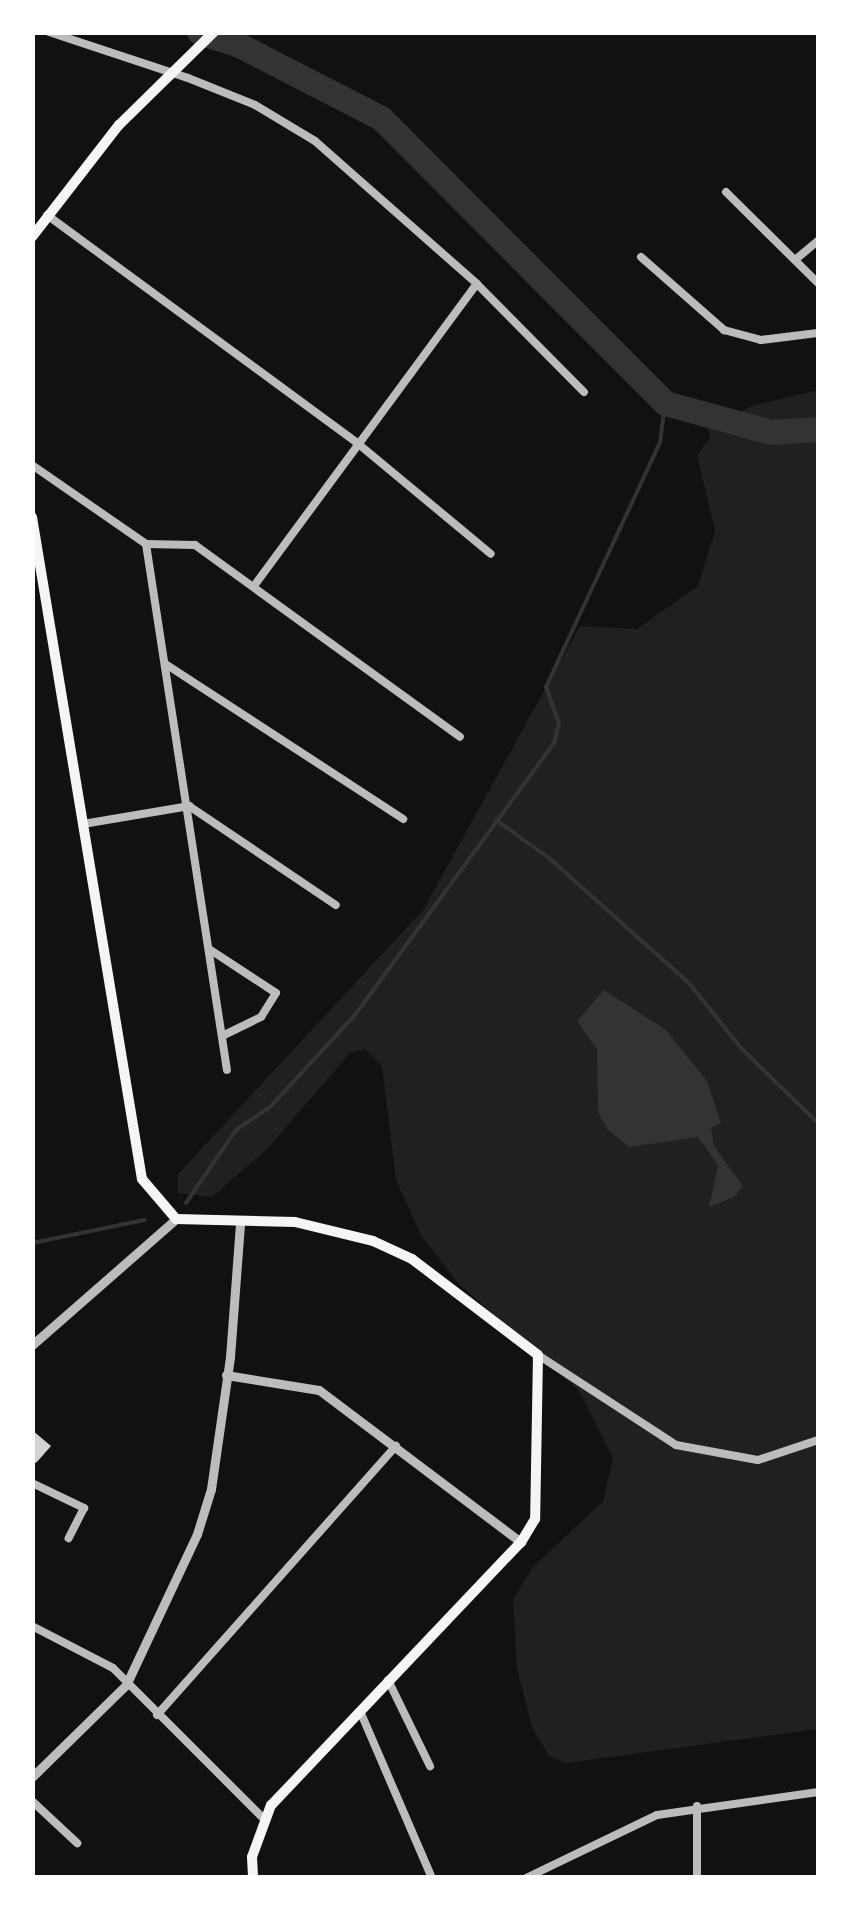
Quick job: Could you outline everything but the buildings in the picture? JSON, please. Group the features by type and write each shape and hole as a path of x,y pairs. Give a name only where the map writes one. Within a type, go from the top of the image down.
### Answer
{"main road":[{"path":"32,238 119,125 214,33"},
{"path":"32,517 142,1179 176,1219 240,1224 294,1222 373,1240 412,1259 538,1356 539,1499 521,1542 262,1817 253,1878"}],"street":[{"path":"49,32 172,71 255,105 314,140 478,284 584,392"},
{"path":"726,192 818,284"},
{"path":"48,215 356,442 492,554"},
{"path":"794,260 818,242"},
{"path":"641,257 724,330 761,340 818,333"},
{"path":"254,586 356,442 478,284"},
{"path":"32,465 146,544 195,545 460,737"},
{"path":"146,544 227,1070"},
{"path":"167,664 403,819"},
{"path":"83,824 189,806 336,905"},
{"path":"209,949 276,994 261,1018 222,1036"},
{"path":"32,1345 176,1219"},
{"path":"32,1777 126,1684 197,1534 211,1488 240,1224"},
{"path":"538,1356 676,1445 758,1460 818,1440"},
{"path":"226,1375 319,1390 521,1542"},
{"path":"157,1715 396,1446"},
{"path":"32,1483 84,1508 69,1538"},
{"path":"32,1626 114,1668 262,1817"},
{"path":"388,1680 430,1766"},
{"path":"360,1710 432,1878"},
{"path":"526,1878 658,1814 818,1792"},
{"path":"32,1800 77,1843"},
{"path":"697,1806 697,1878"}],"shaded area":[{"path":"818,390 818,1729 566,1763 549,1756 532,1727 517,1669 513,1599 533,1567 603,1501 613,1458 580,1392 457,1282 421,1235 396,1180 382,1066 365,1049 350,1053 268,1148 212,1197 178,1193 178,1174 423,910 580,626 637,629 698,586 715,531 697,455 710,438 708,426 752,406"},
{"path":"604,990 666,1030 707,1081 721,1123 711,1128 714,1146 743,1186 734,1197 709,1207 718,1165 698,1137 629,1147 608,1130 598,1112 597,1049 577,1021"}],"waterway":[{"path":"199,32 239,45 381,118 665,403 771,432 818,429"},
{"path":"186,1203 236,1130 270,1107 355,1015 554,743 559,723 546,687 660,443 665,403"},
{"path":"496,820 549,858 689,983 740,1047 818,1123"},
{"path":"32,1243 145,1220"}]}
